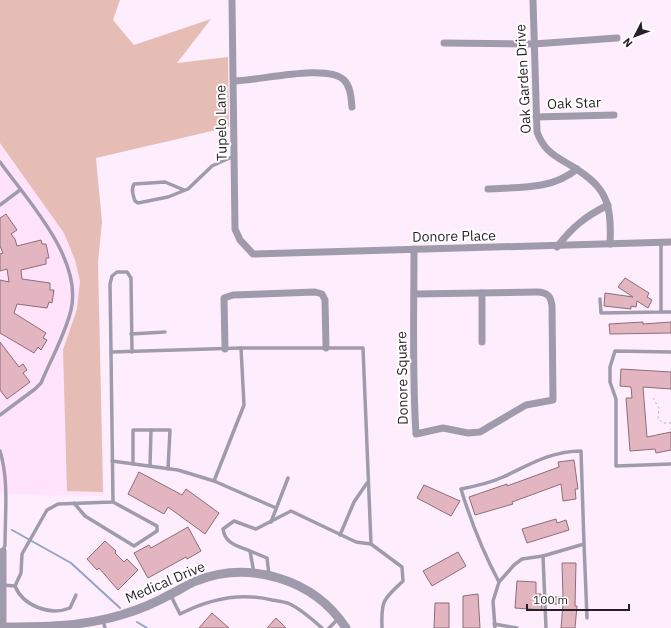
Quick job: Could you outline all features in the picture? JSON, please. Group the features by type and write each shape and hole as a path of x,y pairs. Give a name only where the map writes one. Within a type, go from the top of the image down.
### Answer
{"street":[{"name":"Tupelo Lane","path":"232,0 235,229 242,243"},
{"name":"Oak Garden Drive","path":"533,0 537,132 542,145 555,157 586,174 598,187 608,205 610,217 610,244"},
{"path":"444,43 534,44 617,38"},
{"path":"234,81 256,80 278,74 335,75 343,80 349,88 352,107"},
{"name":"Oak Star","path":"536,117 614,115"},
{"path":"488,189 551,184 568,176 577,169"},
{"path":"557,247 570,231 588,215 608,205"},
{"name":"Donore Place","path":"242,243 255,255 414,249 557,247 671,242"},
{"name":"Donore Square","path":"414,249 414,294 414,410 416,434 443,428 468,433 484,430 529,404 553,400 551,299 542,292 414,294"},
{"path":"225,349 224,298 233,295 315,292 322,294 325,300 326,348"},
{"path":"482,293 482,342"},
{"path":"2,627 3,551"},
{"name":"Medical Drive","path":"2,627 69,627 104,624 145,607 195,582 234,573 254,573 269,576 302,587 323,602 346,628"}],"lane":[{"path":"184,190 165,182 134,184 132,195 134,201 138,203 168,197 184,190 192,186 212,166 235,155"},
{"path":"0,162 58,242 65,259 72,294 71,309 41,383 36,389 0,415"},
{"path":"0,205 20,190"},
{"path":"661,243 662,312"},
{"path":"113,502 110,284 112,276 117,272 127,272 131,278 132,352"},
{"path":"600,298 601,313 671,312"},
{"path":"131,334 165,332"},
{"path":"111,352 241,348 363,348 371,544"},
{"path":"214,482 244,405 241,348"},
{"path":"671,352 615,352 610,367 610,382 616,399 616,466 671,464"},
{"path":"133,464 133,430 170,430 168,468"},
{"path":"150,466 151,430"},
{"path":"0,451 3,463 5,493 5,545 3,551"},
{"path":"500,582 485,555 471,524 461,489 480,485 502,477 554,453 581,451 587,618"},
{"path":"112,461 178,470 214,482 276,508"},
{"path":"271,522 288,478"},
{"path":"340,535 354,502 368,482"},
{"path":"74,503 86,516 134,546 157,530 157,526 113,502 74,503 58,504 47,510 22,554 21,573 15,586 18,593 26,601 46,610 65,610 70,608 76,595"},
{"path":"269,576 267,558 228,542 224,535 223,529 234,520 256,529 291,511 356,542 371,544 402,567 403,581 384,600 381,610 382,628"},
{"path":"517,628 494,626 493,601 500,582 514,564 522,559 543,556 584,544"},
{"path":"250,551 254,573"},
{"path":"543,556 546,628"},
{"path":"2,584 15,586"},
{"path":"170,595 180,614 208,602 242,596 267,599 289,604 308,616 322,628"},
{"path":"329,628 339,619"}],"path":[{"path":"653,398 659,408 658,419 664,423 671,423"}],"shaded area":[{"path":"0,0 120,0 113,20 134,45 211,19 177,63 228,57 229,127 96,158 102,222 98,262 103,492 67,491 63,350 77,309 80,281 75,260 64,233 0,143"},
{"path":"0,128 98,262 104,496 9,494 0,492"}],"building":[{"path":"6,214 17,230 11,234 15,239 17,246 41,240 42,244 46,244 49,258 46,258 46,264 21,270 22,279 50,283 50,290 54,290 52,303 49,302 47,308 17,304 14,313 46,333 43,338 47,340 41,350 38,347 34,353 0,333 0,280 9,282 7,269 0,271 0,254 3,253 0,246 0,218"},
{"path":"625,278 649,293 647,297 652,300 648,308 637,301 636,307 631,306 631,309 604,306 605,293 633,297 618,287"},
{"path":"643,322 643,324 671,322 671,333 610,334 609,324"},
{"path":"0,342 19,367 23,364 27,370 23,373 30,382 7,399 0,390"},
{"path":"621,369 671,372 671,389 643,387 647,437 671,432 671,450 656,453 655,449 630,451 626,398 632,398 631,387 620,386"},
{"path":"574,460 578,489 575,489 576,499 563,501 561,484 512,502 513,504 475,515 469,497 507,484 507,486 559,467 558,462"},
{"path":"139,472 182,495 186,489 219,513 205,534 168,507 164,514 128,494"},
{"path":"424,485 460,501 451,516 417,498"},
{"path":"556,519 557,523 566,520 569,530 527,543 522,529"},
{"path":"188,527 201,551 187,559 186,557 148,578 134,553 149,545 151,548"},
{"path":"105,541 116,551 115,553 124,562 127,559 138,570 118,590 99,568 97,570 87,559"},
{"path":"458,552 466,566 432,586 423,571"},
{"path":"562,563 576,563 575,606 577,606 575,628 561,628 563,604 548,604 548,597 563,597"},
{"path":"517,581 536,582 536,594 541,594 542,610 515,608"},
{"path":"478,594 480,628 463,628 463,596"},
{"path":"435,603 449,603 449,628 434,628"},
{"path":"212,613 229,628 199,628"},
{"path":"276,618 286,628 267,628"}],"waterway":[{"path":"12,530 71,563 120,608"},
{"path":"137,622 147,628"}]}
